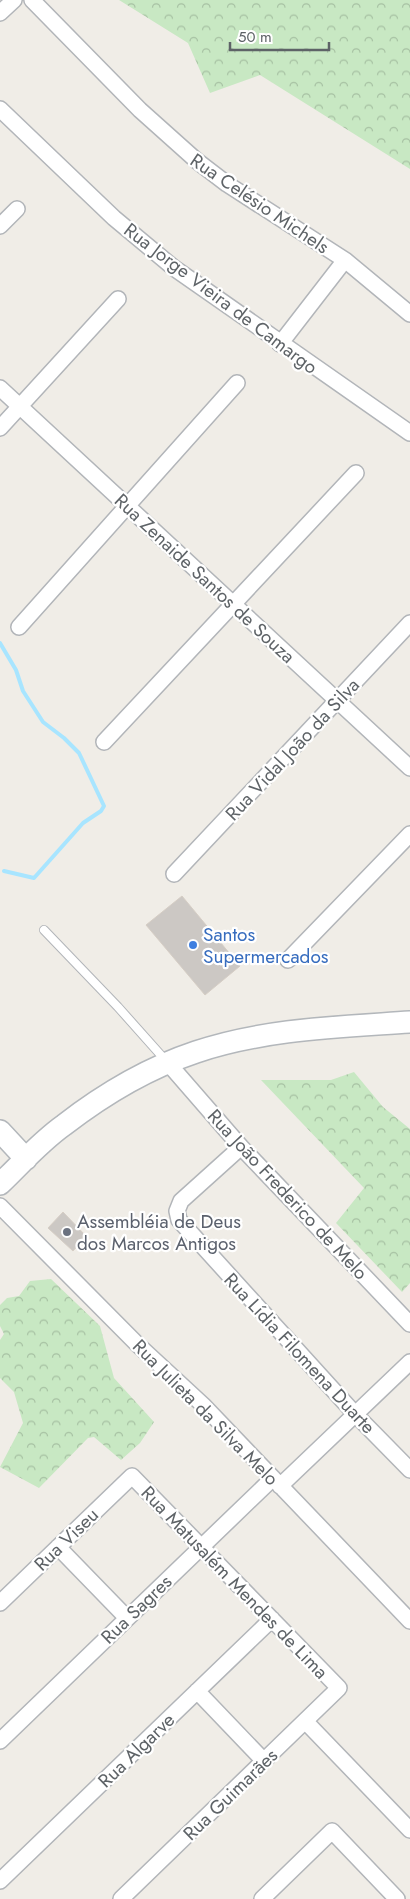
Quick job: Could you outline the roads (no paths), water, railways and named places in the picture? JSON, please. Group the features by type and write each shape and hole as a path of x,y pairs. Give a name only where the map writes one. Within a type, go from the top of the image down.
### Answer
{"main road":[{"path":"0,1131 9,1169 64,1124 138,1076 197,1052 252,1038 333,1027 410,1022"}],"street":[{"path":"0,13 14,0"},
{"name":"Rua Celésio Michels","path":"32,0 140,110 197,161 227,184 345,260 410,314"},
{"name":"Rua Jorge Vieira de Camargo","path":"0,109 80,186 146,245 280,344 410,433"},
{"path":"0,226 17,209"},
{"path":"280,344 345,260"},
{"path":"0,428 118,299"},
{"path":"19,627 237,382"},
{"name":"Rua Zenaide Santos de Souza","path":"0,388 410,768"},
{"path":"104,742 356,473"},
{"name":"Rua Vidal João da Silva","path":"174,874 410,623"},
{"path":"288,960 410,834"},
{"name":"Rua João Frederico de Melo","path":"168,1063 241,1147 410,1324"},
{"name":"Rua Lídia Filomena Duarte","path":"241,1147 181,1201 177,1211 179,1220 356,1414 410,1470"},
{"name":"Rua Julieta da Silva Melo","path":"0,1206 137,1344 184,1386 410,1621"},
{"name":"Rua Sagres","path":"0,1741 201,1547 356,1414 410,1362"},
{"name":"Rua Viseu","path":"0,1603 132,1476"},
{"name":"Rua Matusalém Mendes de Lima","path":"132,1476 339,1688"},
{"path":"58,1547 127,1618"},
{"name":"Rua Algarve","path":"0,1881 272,1619"},
{"name":"Rua Guimarães","path":"121,1899 339,1688"},
{"path":"197,1691 264,1761"},
{"path":"305,1721 410,1830"},
{"path":"262,1899 332,1831 397,1899"}],"lane":[{"path":"44,930 118,1007 168,1063"}],"waterway":[{"path":"0,643 16,670 23,691 43,722 64,738 79,753 104,806 101,811 83,823 34,878 4,871"}],"place":[{"name":"Santos Supermercados","path":"193,945"},
{"name":"Assembléia de Deus dos Marcos Antigos","path":"67,1232"}]}
